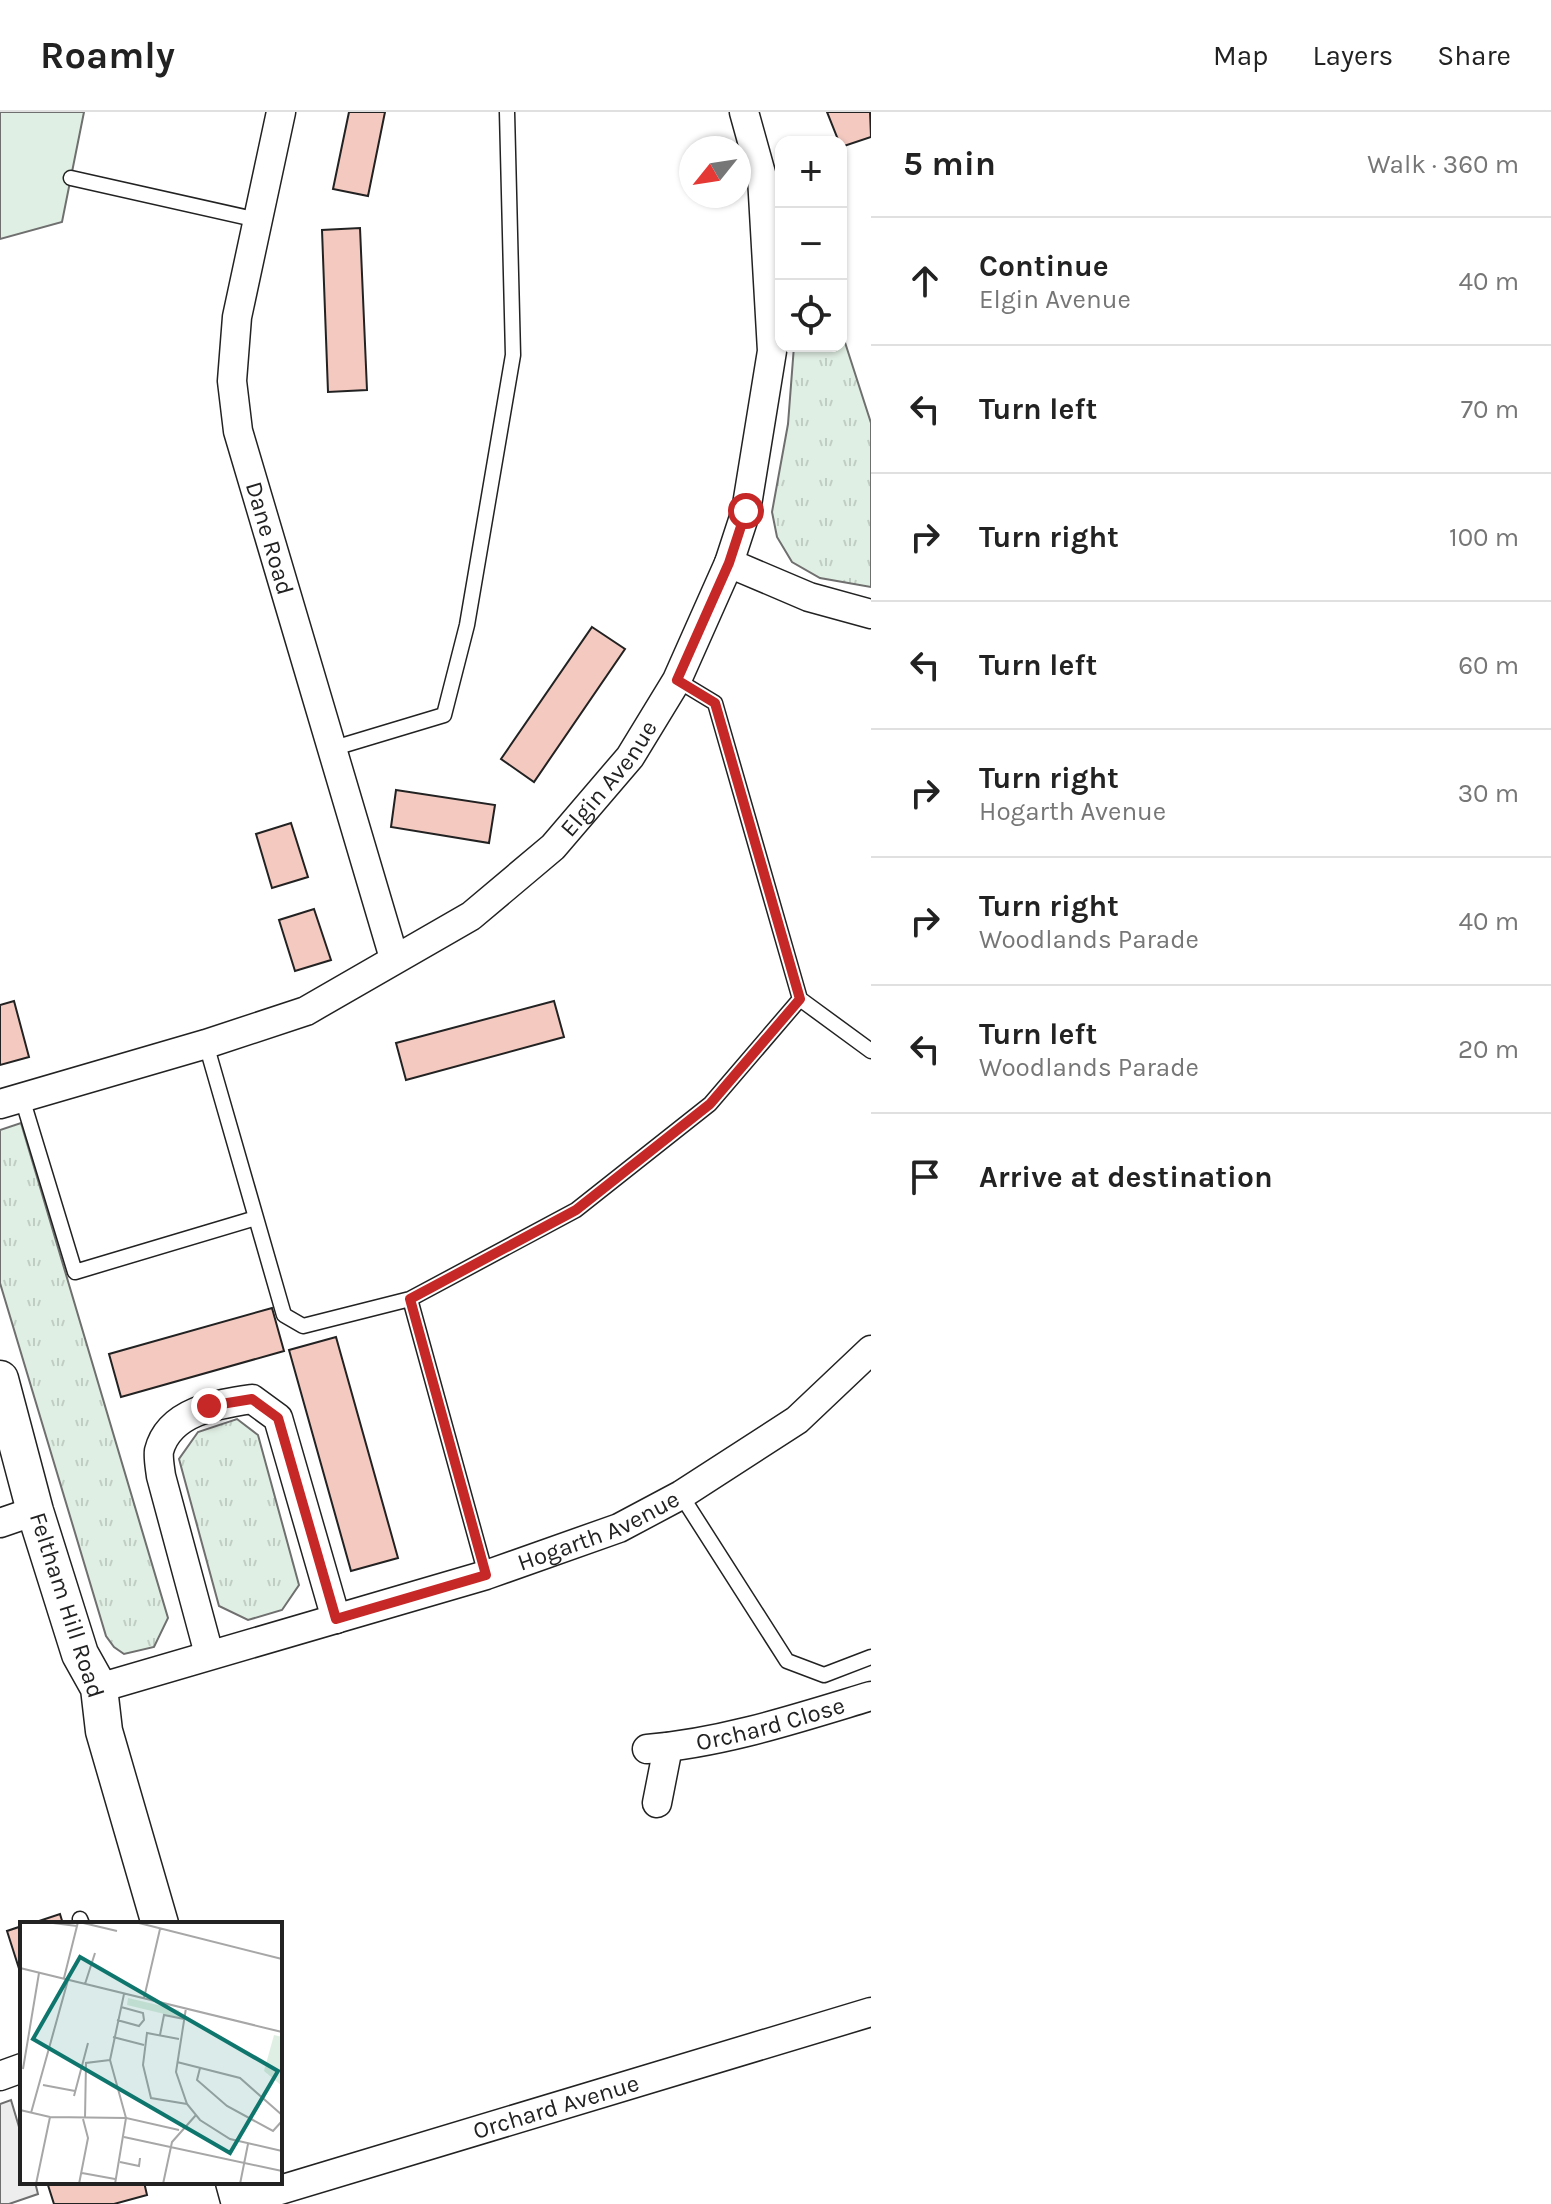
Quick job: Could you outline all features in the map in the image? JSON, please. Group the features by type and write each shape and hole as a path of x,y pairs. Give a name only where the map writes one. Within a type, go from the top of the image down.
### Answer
{"street":[{"name":"Dane Road","path":"281,112 237,317 232,381 238,431 394,958"},
{"name":"Elgin Avenue","path":"11,1101 306,1011 471,916 553,847 630,757 677,680 729,563 746,511 772,351 762,177 744,112"},
{"path":"729,563 809,597 871,614"},
{"name":"Hogarth Avenue","path":"99,1688 486,1575 619,1528 681,1495 797,1420 871,1350"},
{"name":"Feltham Hill Road","path":"0,1379 35,1511 80,1654 99,1688 104,1731 159,1922"},
{"path":"209,1654 161,1476 159,1452 171,1427 209,1406 252,1399 278,1418 336,1619"},
{"path":"0,1523 35,1511"},
{"name":"Orchard Close","path":"657,1803 657,1748 783,1722 871,1696"},
{"name":"Orchard Avenue","path":"282,2183 871,2012"},
{"path":"0,2076 20,2069"},
{"name":"Orchard Avenue","path":"238,2196 279,2184"}],"lane":[{"path":"331,749 444,715 467,625 513,355 507,112"},
{"path":"71,178 258,220"},
{"path":"677,680 715,703 800,999 871,1051"},
{"path":"206,1044 284,1315 303,1326 410,1299 576,1210 710,1104 800,999"},
{"path":"11,1101 75,1272 256,1218"},
{"path":"410,1299 486,1575"},
{"path":"681,1495 787,1661 824,1675 871,1657"}],"green space":[{"path":"0,112 84,112 62,222 0,239"},
{"path":"847,349 871,423 871,587 820,578 792,562 777,537 772,512 788,424 794,352 847,352"},
{"path":"21,1123 168,1618 154,1647 124,1654 106,1636 0,1283 0,1130"},
{"path":"237,1419 258,1435 299,1585 282,1610 248,1620 219,1606 179,1459 198,1432"}],"shaded area":[{"path":"11,2100 20,2130 20,2184 36,2184 38,2194 9,2204 0,2204 0,2104"}],"building":[{"path":"349,112 385,112 368,196 333,189"},
{"path":"827,112 870,112 871,137 847,145 847,136 837,136"},
{"path":"360,228 367,390 328,392 322,230"},
{"path":"592,627 625,649 534,782 501,759"},
{"path":"396,790 495,805 489,843 391,827"},
{"path":"291,823 308,877 272,888 256,834"},
{"path":"314,909 331,960 295,971 279,920"},
{"path":"14,1001 29,1057 0,1065 0,1005"},
{"path":"554,1001 564,1037 406,1080 396,1043"},
{"path":"272,1308 284,1351 121,1397 109,1354"},
{"path":"336,1337 398,1558 351,1571 289,1350"},
{"path":"60,1914 62,1922 36,1922"},
{"path":"20,1927 20,1972 7,1931"},
{"path":"48,2184 144,2184 147,2195 114,2204 54,2204"}],"route":[{"path":"209,1406 252,1399 278,1418 336,1619 486,1575 410,1299 576,1210 710,1104 800,999 715,703 677,680 729,563 746,511"}]}
